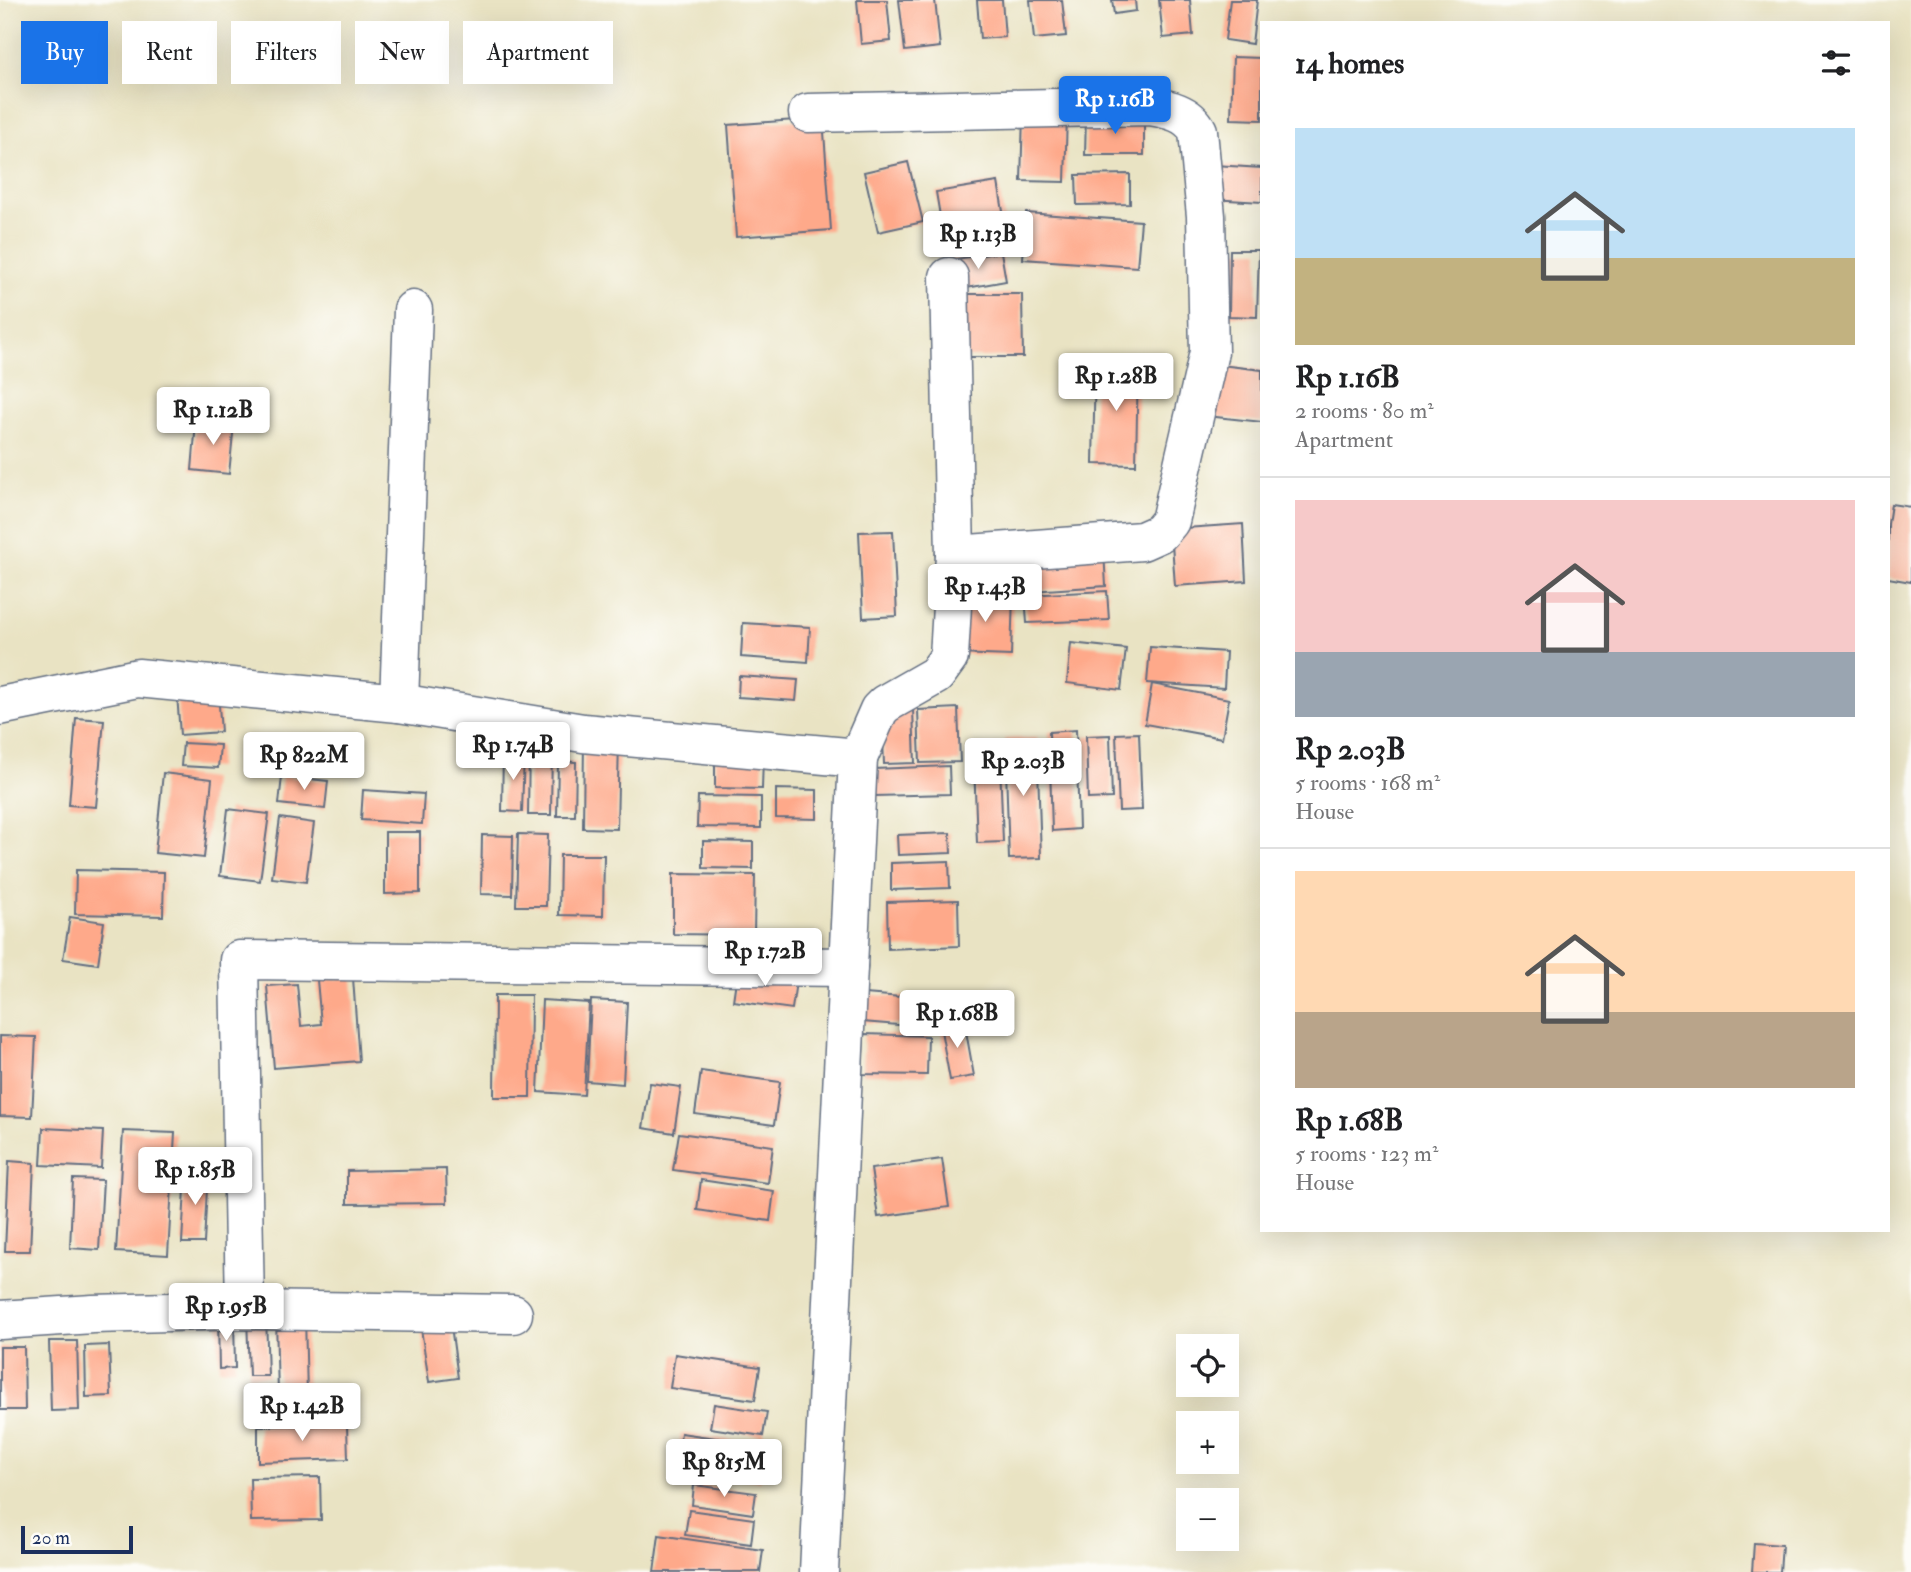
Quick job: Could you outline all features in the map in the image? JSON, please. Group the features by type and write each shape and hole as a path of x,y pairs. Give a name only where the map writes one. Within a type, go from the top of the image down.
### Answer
{"street":[{"path":"808,113 1149,106 1184,116 1194,123 1198,131 1206,216 1209,352 1170,521 1160,533 1142,541 956,555"},
{"path":"820,1572 859,758 879,710 936,675 949,657 956,555 949,277"},
{"path":"399,703 413,310"},
{"path":"0,706 138,678 399,703 583,733 859,758"},
{"path":"245,1310 239,960 848,967"},
{"path":"0,1320 93,1314 245,1310 513,1314"}],"building":[{"path":"857,0 887,0 891,41 861,44"},
{"path":"899,0 935,0 940,47 905,51"},
{"path":"977,0 1002,0 1005,37 980,39"},
{"path":"1030,0 1062,0 1066,36 1034,39"},
{"path":"1112,0 1135,0 1136,11 1114,14"},
{"path":"1159,0 1190,0 1193,35 1163,38"},
{"path":"1230,0 1257,0 1252,44 1225,40"},
{"path":"1233,57 1260,58 1260,120 1231,119"},
{"path":"1023,114 1067,115 1065,182 1021,181"},
{"path":"1086,116 1144,117 1144,155 1085,155"},
{"path":"823,118 831,230 736,237 728,125"},
{"path":"908,162 923,222 878,232 864,172"},
{"path":"1214,165 1260,168 1260,202 1211,199"},
{"path":"1130,174 1130,204 1077,205 1076,175"},
{"path":"998,182 1007,235 945,246 936,192"},
{"path":"1026,213 1141,221 1137,267 1023,259"},
{"path":"1230,250 1259,250 1257,317 1229,316"},
{"path":"1001,252 1006,281 955,290 950,260"},
{"path":"959,294 1022,294 1023,357 960,357"},
{"path":"1095,362 1138,362 1136,465 1093,464"},
{"path":"1212,364 1260,370 1260,422 1207,416"},
{"path":"196,422 234,424 229,474 192,470"},
{"path":"1891,504 1911,507 1911,582 1890,578"},
{"path":"1243,524 1246,581 1175,586 1171,529"},
{"path":"893,531 897,616 863,618 859,532"},
{"path":"1104,551 1106,586 1031,591 1029,555"},
{"path":"1107,591 1109,620 1027,623 1025,595"},
{"path":"959,593 1013,595 1011,656 957,654"},
{"path":"743,623 810,627 808,662 741,657"},
{"path":"1071,643 1126,649 1121,690 1067,683"},
{"path":"1150,647 1226,652 1224,688 1147,683"},
{"path":"739,676 798,680 796,701 738,697"},
{"path":"1152,684 1229,699 1222,738 1145,724"},
{"path":"218,692 221,732 180,735 177,694"},
{"path":"958,708 960,762 920,763 918,710"},
{"path":"913,709 915,763 884,764 882,711"},
{"path":"76,718 104,720 96,807 69,805"},
{"path":"1076,730 1079,829 1052,831 1049,732"},
{"path":"1139,733 1142,810 1119,811 1116,734"},
{"path":"1110,735 1112,798 1088,799 1086,736"},
{"path":"1037,738 1041,858 1009,859 1005,739"},
{"path":"584,739 619,740 617,829 583,828"},
{"path":"183,743 220,745 218,768 181,766"},
{"path":"529,745 552,745 551,815 528,815"},
{"path":"503,752 524,753 522,812 502,811"},
{"path":"715,755 763,756 762,789 715,788"},
{"path":"558,761 576,762 575,816 557,816"},
{"path":"1000,762 1003,842 977,843 974,763"},
{"path":"949,766 950,794 875,796 874,769"},
{"path":"163,773 212,779 204,858 155,853"},
{"path":"282,776 328,781 325,809 279,804"},
{"path":"776,789 817,790 817,819 776,818"},
{"path":"363,790 424,794 422,824 361,820"},
{"path":"698,796 761,797 761,828 697,827"},
{"path":"228,809 269,814 260,881 220,876"},
{"path":"280,818 314,823 306,882 272,878"},
{"path":"385,832 420,832 420,893 385,894"},
{"path":"950,833 951,853 898,855 897,835"},
{"path":"518,834 548,835 546,906 516,906"},
{"path":"482,835 513,836 512,895 481,894"},
{"path":"703,841 753,842 753,869 703,868"},
{"path":"560,855 604,855 603,916 559,915"},
{"path":"949,861 950,888 891,890 891,863"},
{"path":"76,870 164,872 163,916 75,914"},
{"path":"673,874 755,875 754,935 673,934"},
{"path":"958,900 959,946 888,949 887,902"},
{"path":"70,917 104,922 98,964 63,959"},
{"path":"738,966 797,975 792,1009 733,1001"},
{"path":"353,978 359,1061 274,1068 267,986 297,984 301,1026 321,1024 317,980"},
{"path":"865,994 913,998 910,1026 863,1022"},
{"path":"495,995 531,995 530,1097 494,1097"},
{"path":"542,1000 589,1003 584,1095 538,1092"},
{"path":"591,1000 627,1002 623,1084 587,1081"},
{"path":"964,1020 974,1076 950,1080 940,1025"},
{"path":"864,1034 928,1036 927,1075 862,1074"},
{"path":"0,1036 36,1037 32,1117 0,1116"},
{"path":"701,1071 780,1082 774,1125 695,1114"},
{"path":"650,1083 681,1087 674,1133 643,1128"},
{"path":"43,1128 103,1131 101,1168 41,1165"},
{"path":"123,1131 175,1133 168,1255 116,1252"},
{"path":"679,1133 773,1146 768,1183 673,1170"},
{"path":"942,1159 949,1207 878,1217 871,1169"},
{"path":"9,1161 34,1163 30,1251 5,1251"},
{"path":"446,1169 447,1203 347,1204 347,1171"},
{"path":"186,1170 208,1171 204,1243 182,1243"},
{"path":"73,1179 103,1180 99,1250 70,1248"},
{"path":"701,1180 774,1191 770,1221 697,1210"},
{"path":"266,1315 268,1376 249,1376 247,1316"},
{"path":"305,1317 307,1394 278,1394 276,1318"},
{"path":"218,1318 234,1318 235,1368 219,1369"},
{"path":"450,1318 458,1378 429,1382 420,1322"},
{"path":"49,1341 77,1341 79,1410 51,1411"},
{"path":"109,1345 111,1396 86,1397 85,1346"},
{"path":"0,1347 24,1347 25,1410 0,1410"},
{"path":"675,1354 760,1367 755,1400 670,1388"},
{"path":"714,1404 767,1412 763,1436 710,1428"},
{"path":"347,1425 348,1459 258,1462 258,1426"},
{"path":"681,1433 764,1445 759,1481 675,1469"},
{"path":"320,1477 321,1520 251,1521 250,1478"},
{"path":"694,1485 756,1493 753,1514 692,1505"},
{"path":"689,1510 754,1519 751,1544 685,1535"},
{"path":"659,1535 763,1550 760,1572 654,1572"},
{"path":"1754,1543 1782,1545 1780,1572 1752,1572"}]}
